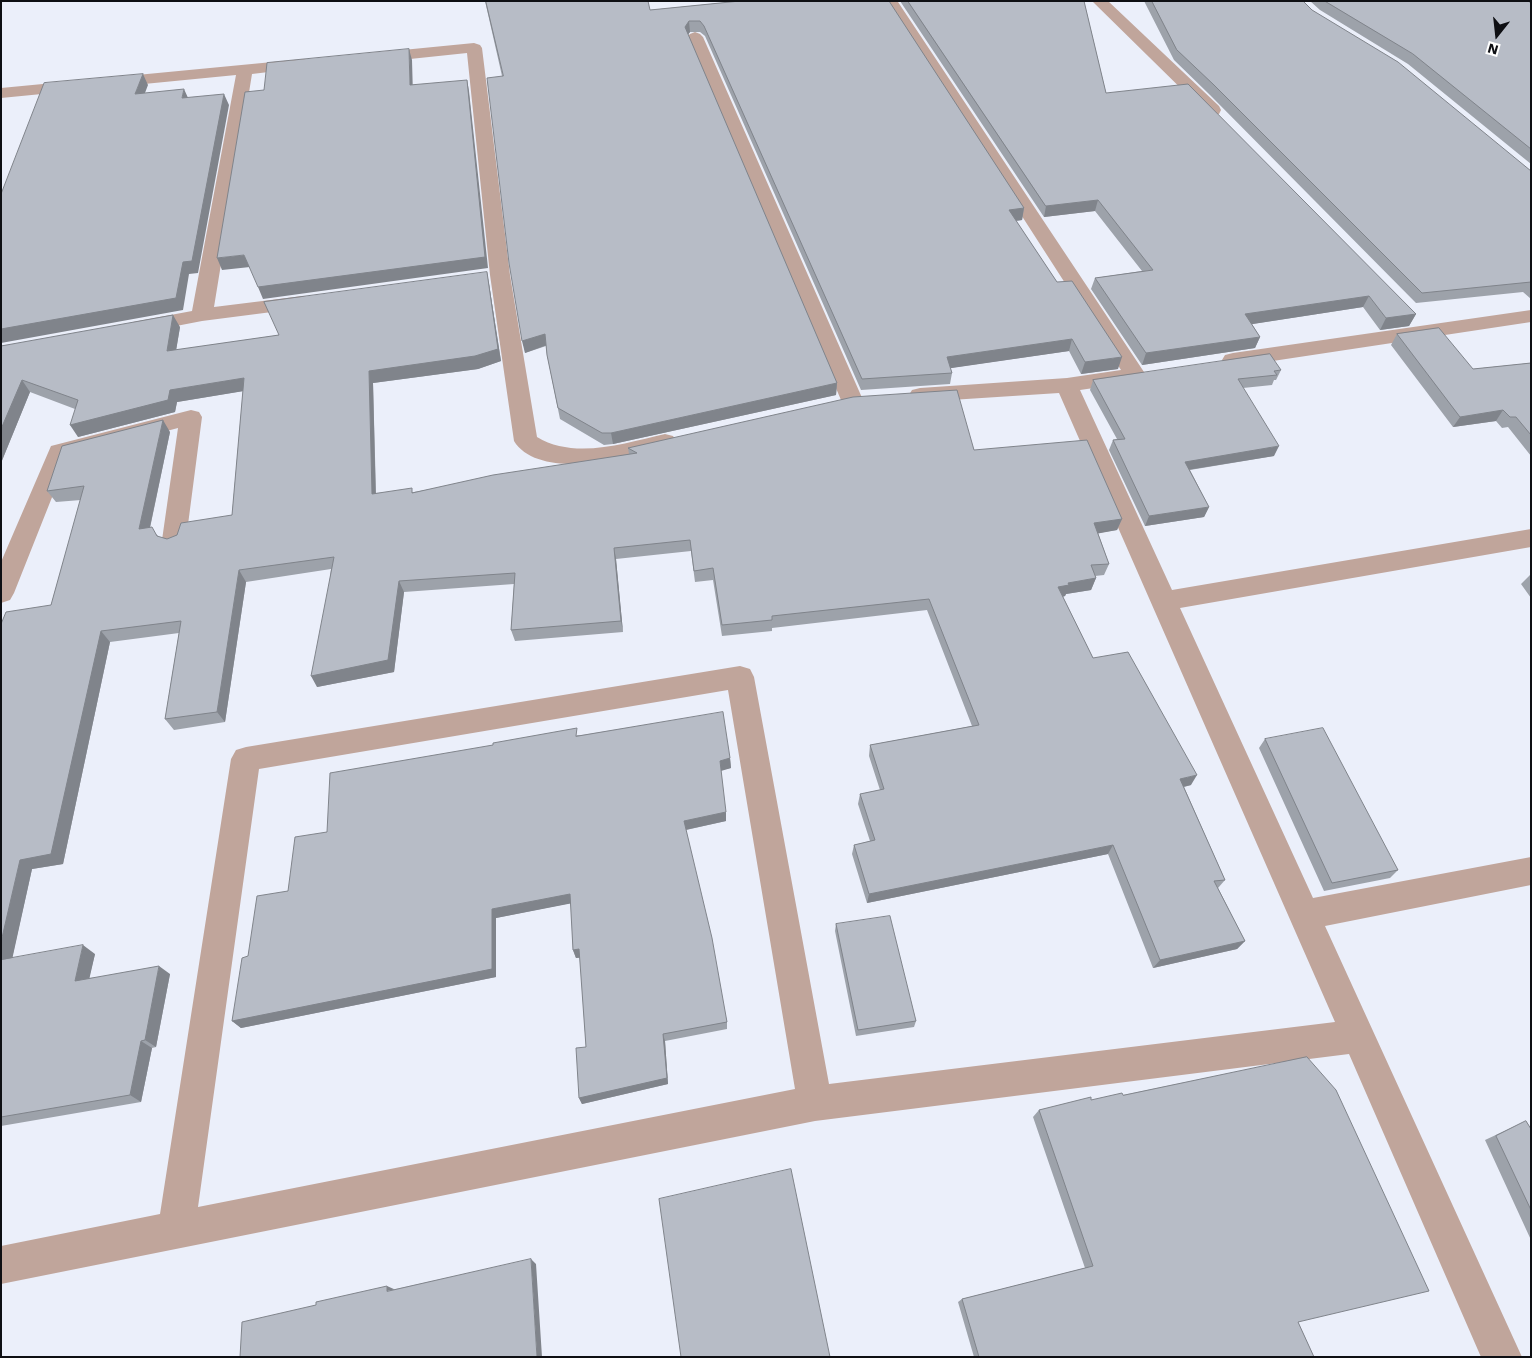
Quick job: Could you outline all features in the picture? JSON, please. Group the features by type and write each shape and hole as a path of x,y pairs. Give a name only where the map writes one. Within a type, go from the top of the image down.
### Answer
{"street":[{"path":"1099,1 1224,121"},
{"path":"893,5 1144,374 1068,386 901,396"},
{"path":"695,37 852,401"},
{"path":"359,59 474,48 490,277 526,441 547,452 566,456 613,454 689,436"},
{"path":"1,92 321,62"},
{"path":"202,315 245,69"},
{"path":"125,329 202,315 317,300"},
{"path":"1213,363 1422,324 1531,316"},
{"path":"1068,386 1502,1357"},
{"path":"1,593 59,452 191,417 174,540"},
{"path":"1164,601 1531,538"},
{"path":"176,1231 246,759 740,677 815,1103"},
{"path":"1304,915 1531,871"},
{"path":"1,1265 815,1103 1358,1036"}],"building":[{"path":"486,1 648,1 650,10 740,1 889,1 1024,208 1009,210 1057,282 1072,281 1122,357 1085,362 1072,339 947,357 952,373 862,379 704,26 700,21 689,21 685,27 837,383 611,433 602,433 558,408 547,355 545,334 522,341 509,263 487,78 503,76"},
{"path":"908,1 1084,1 1106,93 1188,84 1416,314 1386,318 1369,296 1245,314 1260,337 1146,353 1095,278 1153,270 1098,200 1046,206"},
{"path":"1152,1 1303,1 1312,10 1398,62 1531,171 1531,282 1422,293 1177,50"},
{"path":"1325,1 1528,1 1531,3 1531,149 1413,54"},
{"path":"409,49 410,85 467,80 485,257 258,287 244,255 217,258 245,92 264,90 267,63"},
{"path":"143,74 135,94 184,89 182,98 224,94 192,261 183,262 176,298 1,329 1,194 44,83"},
{"path":"487,272 498,349 475,356 369,371 372,494 412,488 412,493 493,475 637,453 628,448 853,397 957,390 974,450 1087,440 1122,519 1094,523 1109,564 1091,565 1096,578 1068,583 1069,585 1058,587 1093,658 1128,652 1197,775 1180,779 1225,880 1214,881 1245,941 1160,960 1113,845 869,894 854,845 875,840 860,794 884,789 870,745 979,725 929,599 772,616 772,620 722,625 713,568 694,571 690,540 614,548 621,621 511,630 515,573 399,581 388,660 311,676 334,557 239,570 217,712 165,719 181,621 101,631 51,854 20,860 1,942 1,624 6,612 51,605 84,486 47,491 62,446 163,420 139,529 152,527 157,536 167,539 177,535 181,523 232,515 244,378 170,390 168,400 70,425 78,400 22,380 1,429 1,346 173,315 167,351 279,335 264,302"},
{"path":"1439,328 1473,369 1531,363 1531,435 1516,417 1510,417 1503,410 1460,417 1397,334"},
{"path":"1270,354 1281,370 1274,371 1277,375 1238,379 1279,446 1185,462 1209,507 1149,516 1113,440 1125,439 1093,380"},
{"path":"723,712 730,758 720,761 726,812 684,821 712,938 727,1022 663,1034 667,1078 579,1098 576,1048 586,1047 579,949 573,950 570,894 492,909 492,969 232,1021 242,958 248,956 257,896 288,891 295,837 327,832 330,773 493,745 493,743 577,728 576,736"},
{"path":"1323,728 1398,870 1332,883 1265,739"},
{"path":"890,916 916,1021 858,1030 836,924"},
{"path":"83,945 75,981 159,966 145,1040 141,1041 130,1095 1,1117 1,960"},
{"path":"1307,1057 1336,1090 1429,1291 1298,1322 1314,1357 979,1357 962,1299 1093,1266 1039,1110 1091,1097 1091,1100 1122,1093 1123,1095"},
{"path":"1526,1121 1531,1129 1531,1210 1496,1136"},
{"path":"791,1169 830,1357 681,1357 659,1199"},
{"path":"531,1259 537,1357 240,1357 242,1322 316,1305 316,1302 387,1286 387,1291"}]}
